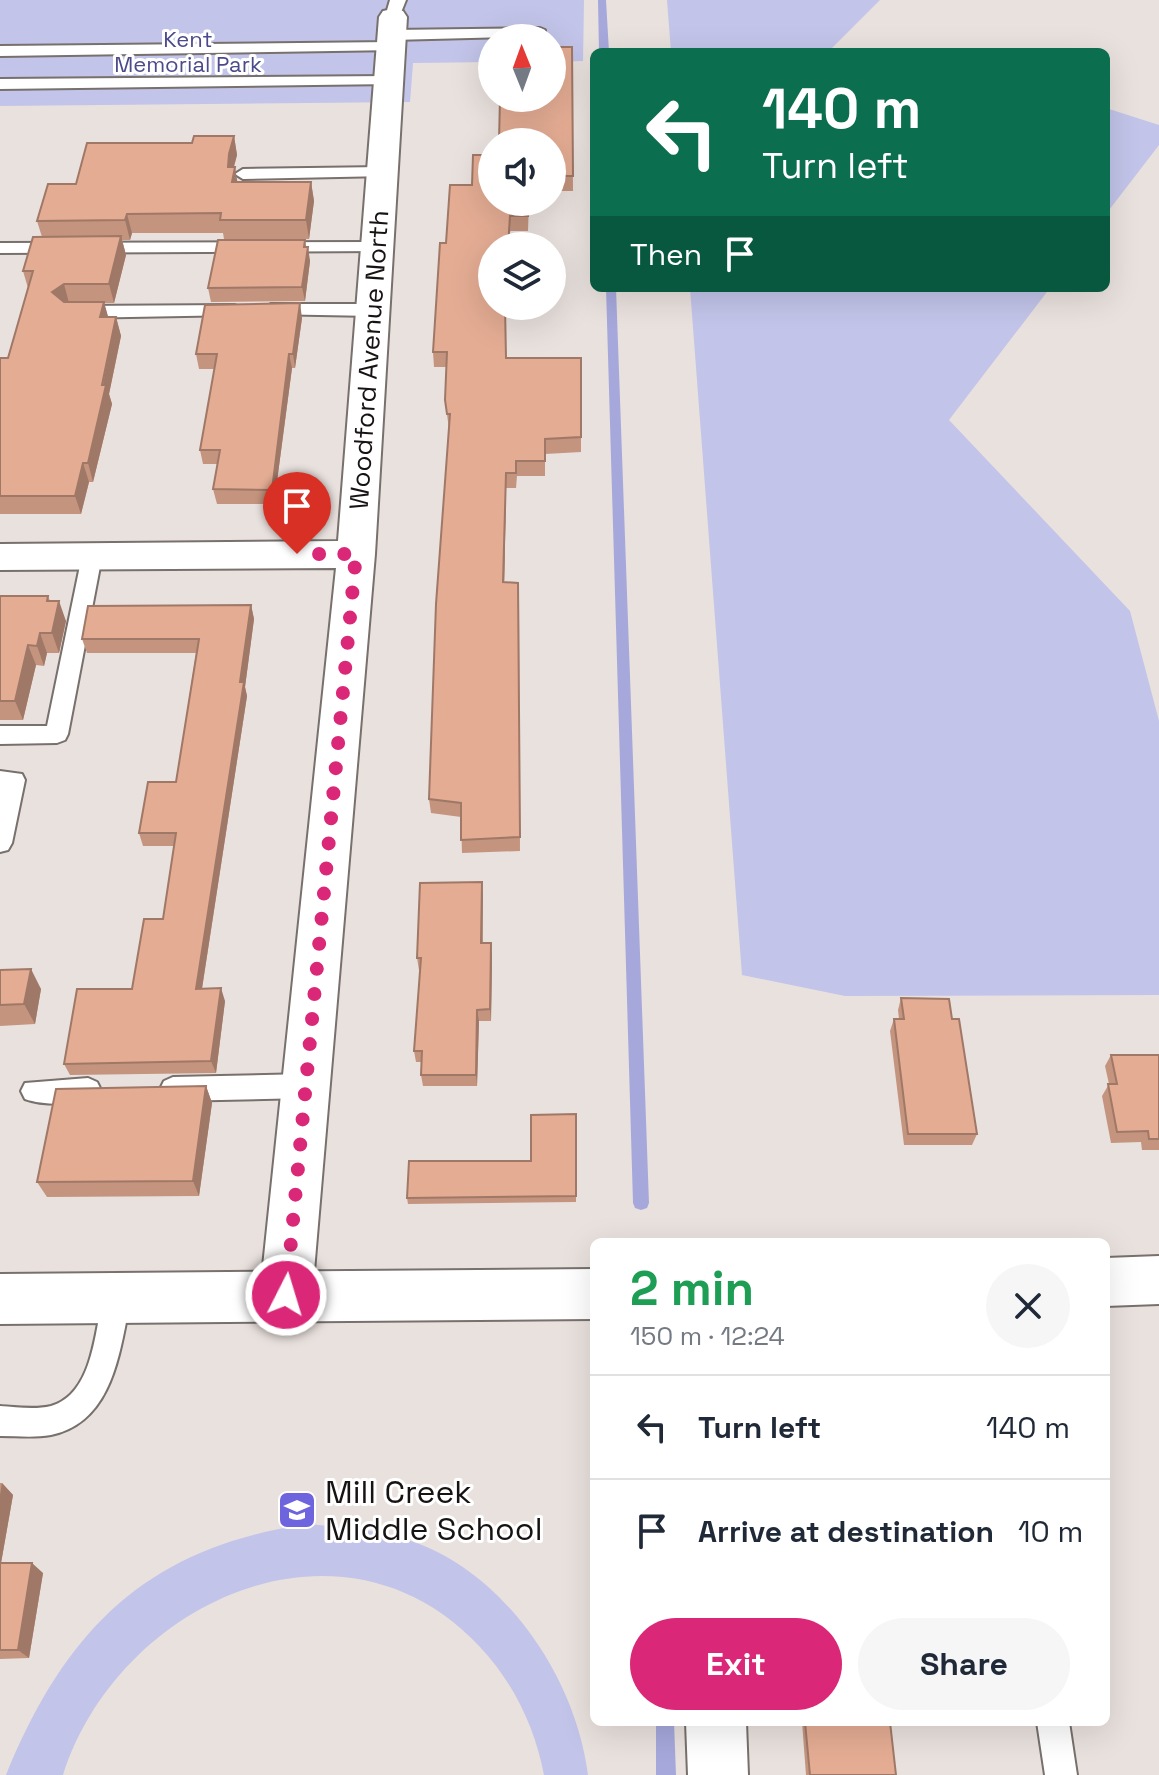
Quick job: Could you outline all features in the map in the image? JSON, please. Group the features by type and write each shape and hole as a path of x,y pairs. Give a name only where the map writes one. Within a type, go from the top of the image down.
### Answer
{"street":[{"name":"Woodford Avenue North","path":"286,1295 356,554 393,36"},
{"path":"0,557 356,554"},
{"path":"1110,1282 1159,1280"},
{"path":"0,1299 590,1294"},
{"path":"716,1726 718,1775"}],"lane":[{"path":"0,51 478,34"},
{"path":"0,84 393,36"},
{"path":"243,174 382,172"},
{"path":"0,248 377,247"},
{"path":"69,312 373,310"},
{"path":"0,735 57,734 92,556"},
{"path":"0,780 14,780 0,843"},
{"path":"155,1089 306,1086"},
{"path":"34,1091 109,1089"},
{"path":"0,1421 54,1420 76,1409 94,1391 117,1297"},
{"path":"1054,1726 1061,1775"}],"green space":[{"name":"Kent Memorial Park","path":"0,0 584,0 583,61 566,62 566,24 478,24 478,62 413,63 410,102 0,106"},
{"path":"667,0 880,0 832,48 671,48"},
{"path":"1110,109 1159,125 1159,145 1110,209"},
{"path":"690,292 1047,292 949,420 1130,611 1159,721 1159,995 845,996 742,975"},
{"path":"308,1524 373,1532 411,1541 445,1556 477,1578 506,1604 531,1634 552,1667 569,1702 588,1775 544,1775 535,1740 521,1706 503,1675 480,1647 425,1603 365,1580 302,1577 241,1591 183,1619 132,1661 91,1714 63,1775 6,1775 56,1677 86,1637 120,1603 158,1575 202,1552 252,1535"}],"building":[{"path":"566,47 572,47 573,176 566,176 566,128 499,128 500,112 566,112"},
{"path":"194,136 234,136 228,167 235,167 232,182 311,182 306,220 220,220 221,213 127,214 125,220 37,221 48,184 76,184 87,143 192,143"},
{"path":"473,155 478,155 478,216 510,216 509,232 478,232 478,320 505,320 506,358 581,358 581,437 545,439 545,461 516,461 516,473 506,473 503,582 518,583 520,837 461,840 461,803 429,799 436,604 450,414 447,414 445,400 447,352 433,352 440,243 446,243 450,185 472,185"},
{"path":"121,236 109,284 64,284 52,292 64,302 104,302 100,317 116,317 102,385 106,385 88,463 83,463 75,496 0,496 0,358 8,358 33,271 23,271 33,237"},
{"path":"218,240 305,240 304,247 308,247 302,287 208,288"},
{"path":"300,303 293,354 289,354 272,490 213,489 220,450 200,450 217,354 196,354 205,305"},
{"path":"0,596 48,596 47,601 59,601 52,633 40,633 37,646 28,645 15,701 0,701"},
{"path":"251,605 240,682 244,682 196,989 221,988 211,1061 64,1064 77,989 132,989 144,919 163,919 176,833 139,833 148,782 176,782 199,639 82,639 88,606"},
{"path":"482,882 481,943 491,943 490,1009 477,1010 476,1075 421,1075 422,1051 414,1051 421,958 417,958 420,883"},
{"path":"31,969 24,1004 0,1005 0,970"},
{"path":"901,998 949,999 952,1019 959,1019 977,1134 908,1134 894,1019 904,1019"},
{"path":"1111,1055 1159,1055 1159,1139 1149,1139 1148,1131 1117,1132 1108,1084 1117,1084"},
{"path":"206,1086 193,1181 37,1182 56,1089"},
{"path":"576,1114 576,1196 407,1198 409,1161 531,1161 531,1115"},
{"path":"0,1563 32,1563 18,1650 0,1650"},
{"path":"805,1726 890,1726 896,1775 810,1775"}],"waterway":[{"path":"602,0 604,48"},
{"path":"611,292 641,1203"},
{"path":"665,1726 666,1775"}],"place":[{"name":"Mill Creek Middle School","path":"297,1510"}],"route":[{"path":"286,1295 356,554 297,554"}]}
